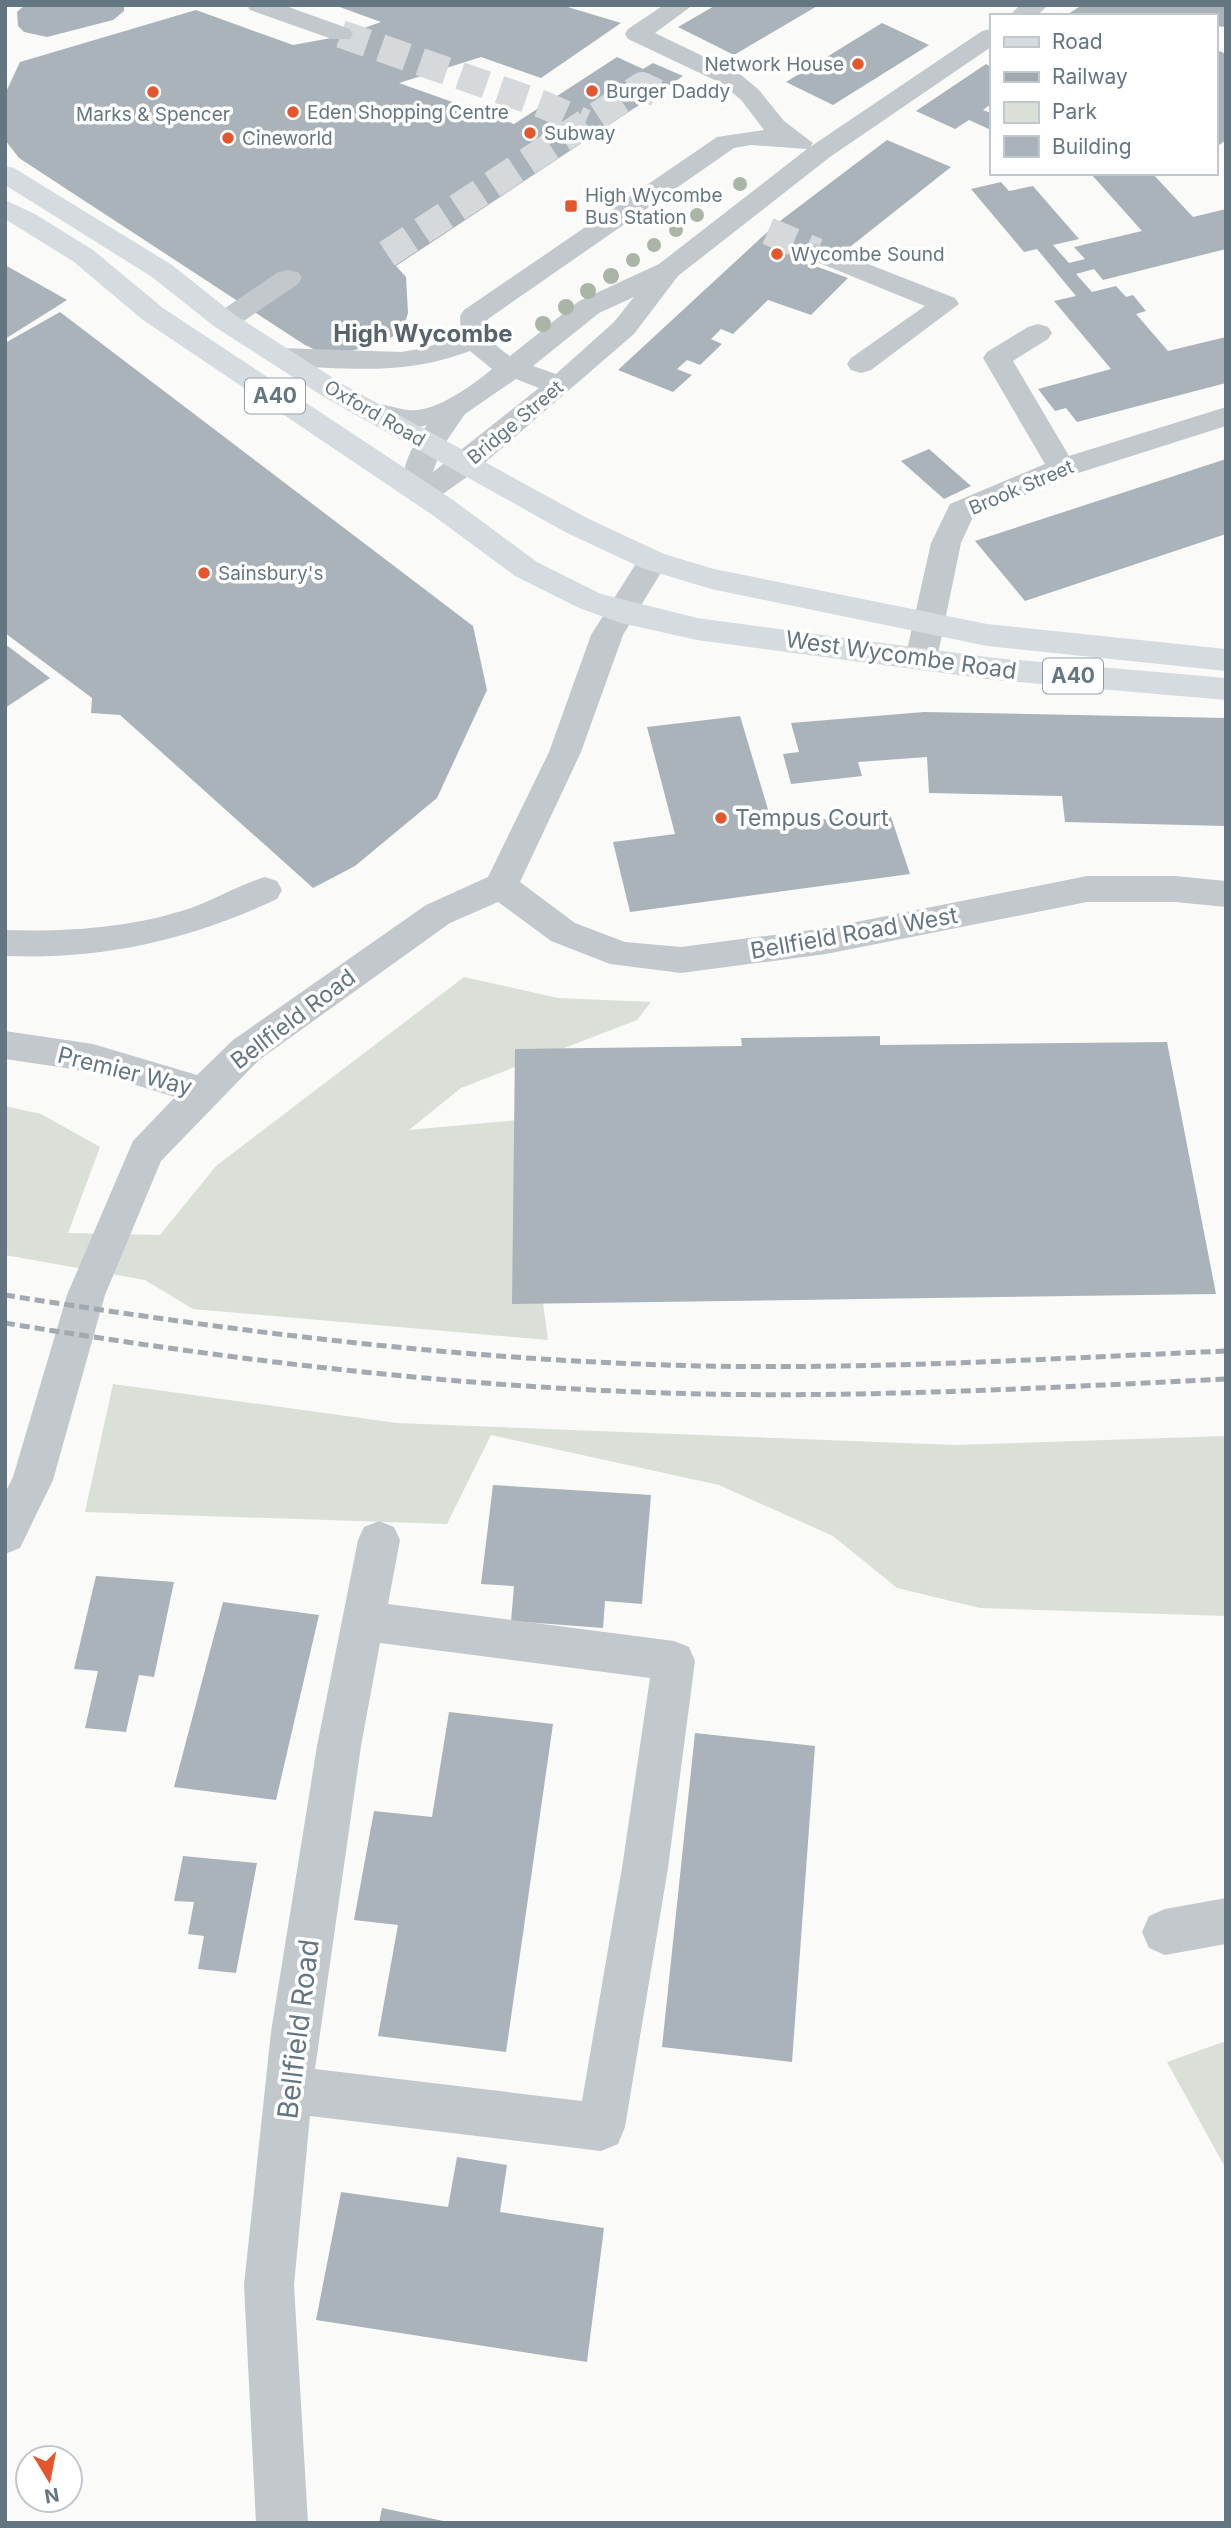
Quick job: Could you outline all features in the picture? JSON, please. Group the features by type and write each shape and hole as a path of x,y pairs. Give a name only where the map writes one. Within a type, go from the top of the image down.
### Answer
{"main road":[{"name":"Oxford Road","path":"5,174 162,271 225,321 370,411 576,525 653,561"},
{"name":"Oxford Road","path":"5,208 65,242 132,292 153,314 422,494 526,569 590,601 621,612"},
{"name":"West Wycombe Road","path":"653,561 711,579 987,635 1226,660"},
{"name":"West Wycombe Road","path":"621,612 697,629 995,669 1226,689"}],"street":[{"path":"681,5 637,34 706,66 743,88 783,138"},
{"path":"271,7 341,34"},
{"name":"Bridge Street","path":"370,411 413,420 455,407 482,391 589,307 669,270 821,151 990,37"},
{"path":"561,386 494,359 474,340 470,329 474,316 720,146 751,136 783,138 821,151"},
{"path":"736,217 768,231"},
{"path":"817,252 945,304 861,364"},
{"name":"Bridge Street","path":"455,407 419,459 416,482 422,494 464,465 561,386 624,328 669,270"},
{"path":"225,321 288,278"},
{"path":"1038,333 997,358 1062,468"},
{"path":"282,357 401,361 430,356 474,340"},
{"name":"Brook Street","path":"921,659 946,543 961,511 1062,468 1226,416"},
{"path":"501,886 565,752 607,635 653,561"},
{"name":"Bellfield Road West","path":"501,886 563,932 622,955 681,960 826,941 1087,889 1175,889 1226,894"},
{"name":"Bellfield Road","path":"5,1535 33,1480 86,1295 146,1152 202,1091 246,1050 438,914 501,886"},
{"path":"5,943 66,945 137,935 230,908 265,890"},
{"name":"Premier Way","path":"5,1045 93,1058 202,1091"},
{"name":"Bellfield Road","path":"282,2523 269,2284 289,2090 339,1746 379,1540"},
{"path":"289,2090 601,2127 645,1868 674,1661 364,1621"},
{"path":"1165,1931 1226,1921"}],"green space":[{"path":"464,977 558,998 651,1002 637,1020 461,1088 409,1130 518,1120 548,1340 193,1309 145,1280 5,1255 5,1106 41,1114 100,1147 68,1233 160,1235 216,1166"},
{"path":"113,1384 397,1423 955,1445 1226,1436 1226,1616 980,1608 897,1588 833,1536 719,1485 491,1435 447,1524 85,1512"},
{"path":"1226,2041 1226,2169 1167,2062"}],"building":[{"path":"25,5 124,5 124,11 113,20 47,37 24,32 18,26 17,12"},
{"path":"334,5 561,5 621,23 541,78 481,57 399,83 514,124 617,57 643,69 653,63 683,76 396,266 406,277 408,313 403,330 384,342 343,353 320,352 305,345 19,158 5,140 5,94 20,62 196,10 293,45 342,36 381,22"},
{"path":"716,5 819,5 734,55 678,27"},
{"path":"1082,5 1226,5 1226,27 1217,26 1217,14 1068,14"},
{"name":"Network House","path":"882,23 929,45 833,105 786,82"},
{"path":"1217,50 1226,54 1226,140 1217,147"},
{"path":"986,64 990,66 990,105 983,110 990,113 990,130 969,120 955,129 916,111"},
{"path":"887,140 951,167 841,254 823,246 807,263 848,278 811,315 768,300 733,334 721,329 711,339 722,344 700,365 687,360 677,369 692,375 673,392 618,370 776,224"},
{"path":"1092,175 1154,175 1193,217 1226,209 1226,249 1103,280 1094,269 1076,274 1092,292 1116,286 1126,297 1133,295 1146,311 1136,314 1168,351 1226,337 1226,383 1077,422 1066,408 1055,411 1038,389 1111,369 1054,301 1076,296 1037,249 1024,252 971,189 1001,182 1009,191 1033,186 1079,239 1053,245 1069,263 1085,259 1074,247 1142,231"},
{"path":"5,265 67,300 5,339"},
{"name":"Sainsbury's","path":"60,312 473,626 487,690 437,798 355,866 313,888 120,715 91,713 92,698 5,633 5,343"},
{"path":"929,449 971,486 944,499 901,461"},
{"path":"1226,459 1226,534 1025,601 975,541"},
{"path":"5,644 50,678 5,708"},
{"path":"924,712 1226,718 1226,826 1065,822 1062,796 929,793 927,757 858,762 862,776 791,784 783,754 799,752 791,723"},
{"name":"Tempus Court","path":"740,716 773,826 889,811 910,874 630,912 613,842 675,834 647,727"},
{"path":"880,1036 880,1045 1167,1042 1216,1294 512,1304 515,1049 742,1046 741,1038"},
{"path":"493,1485 651,1495 642,1604 605,1601 603,1628 511,1621 514,1586 481,1584"},
{"path":"96,1576 174,1582 154,1677 139,1675 126,1732 85,1728 98,1671 74,1669"},
{"path":"223,1602 319,1615 276,1800 174,1787"},
{"path":"449,1712 553,1724 506,2052 378,2036 398,1925 354,1920 374,1811 432,1817"},
{"path":"695,1733 815,1746 792,2062 662,2047"},
{"path":"183,1856 257,1863 236,1973 198,1969 204,1936 188,1934 194,1902 174,1901"},
{"path":"457,2157 507,2165 500,2212 604,2228 587,2362 316,2320 341,2192 448,2207"},
{"path":"382,2508 448,2522 448,2523 379,2523"}],"tunnel":[{"path":"341,34 544,105 585,123"},
{"path":"387,254 642,86 657,93"},
{"path":"768,231 817,252"}],"railway":[{"path":"5,1295 252,1331 417,1349 666,1365 946,1363 1226,1351"},
{"path":"5,1323 334,1369 500,1384 666,1393 876,1394 1226,1379"}],"place":[{"name":"Network House","path":"858,64"},
{"name":"Burger Daddy","path":"592,91"},
{"name":"Marks & Spencer","path":"153,92"},
{"name":"Eden Shopping Centre","path":"293,112"},
{"name":"Subway","path":"530,133"},
{"name":"Cineworld","path":"228,138"},
{"name":"High Wycombe Bus Station","path":"571,206"},
{"name":"Wycombe Sound","path":"777,254"},
{"name":"Sainsbury's","path":"204,573"},
{"name":"Tempus Court","path":"721,818"}],"district":[{"name":"High Wycombe","path":"423,334"}]}
